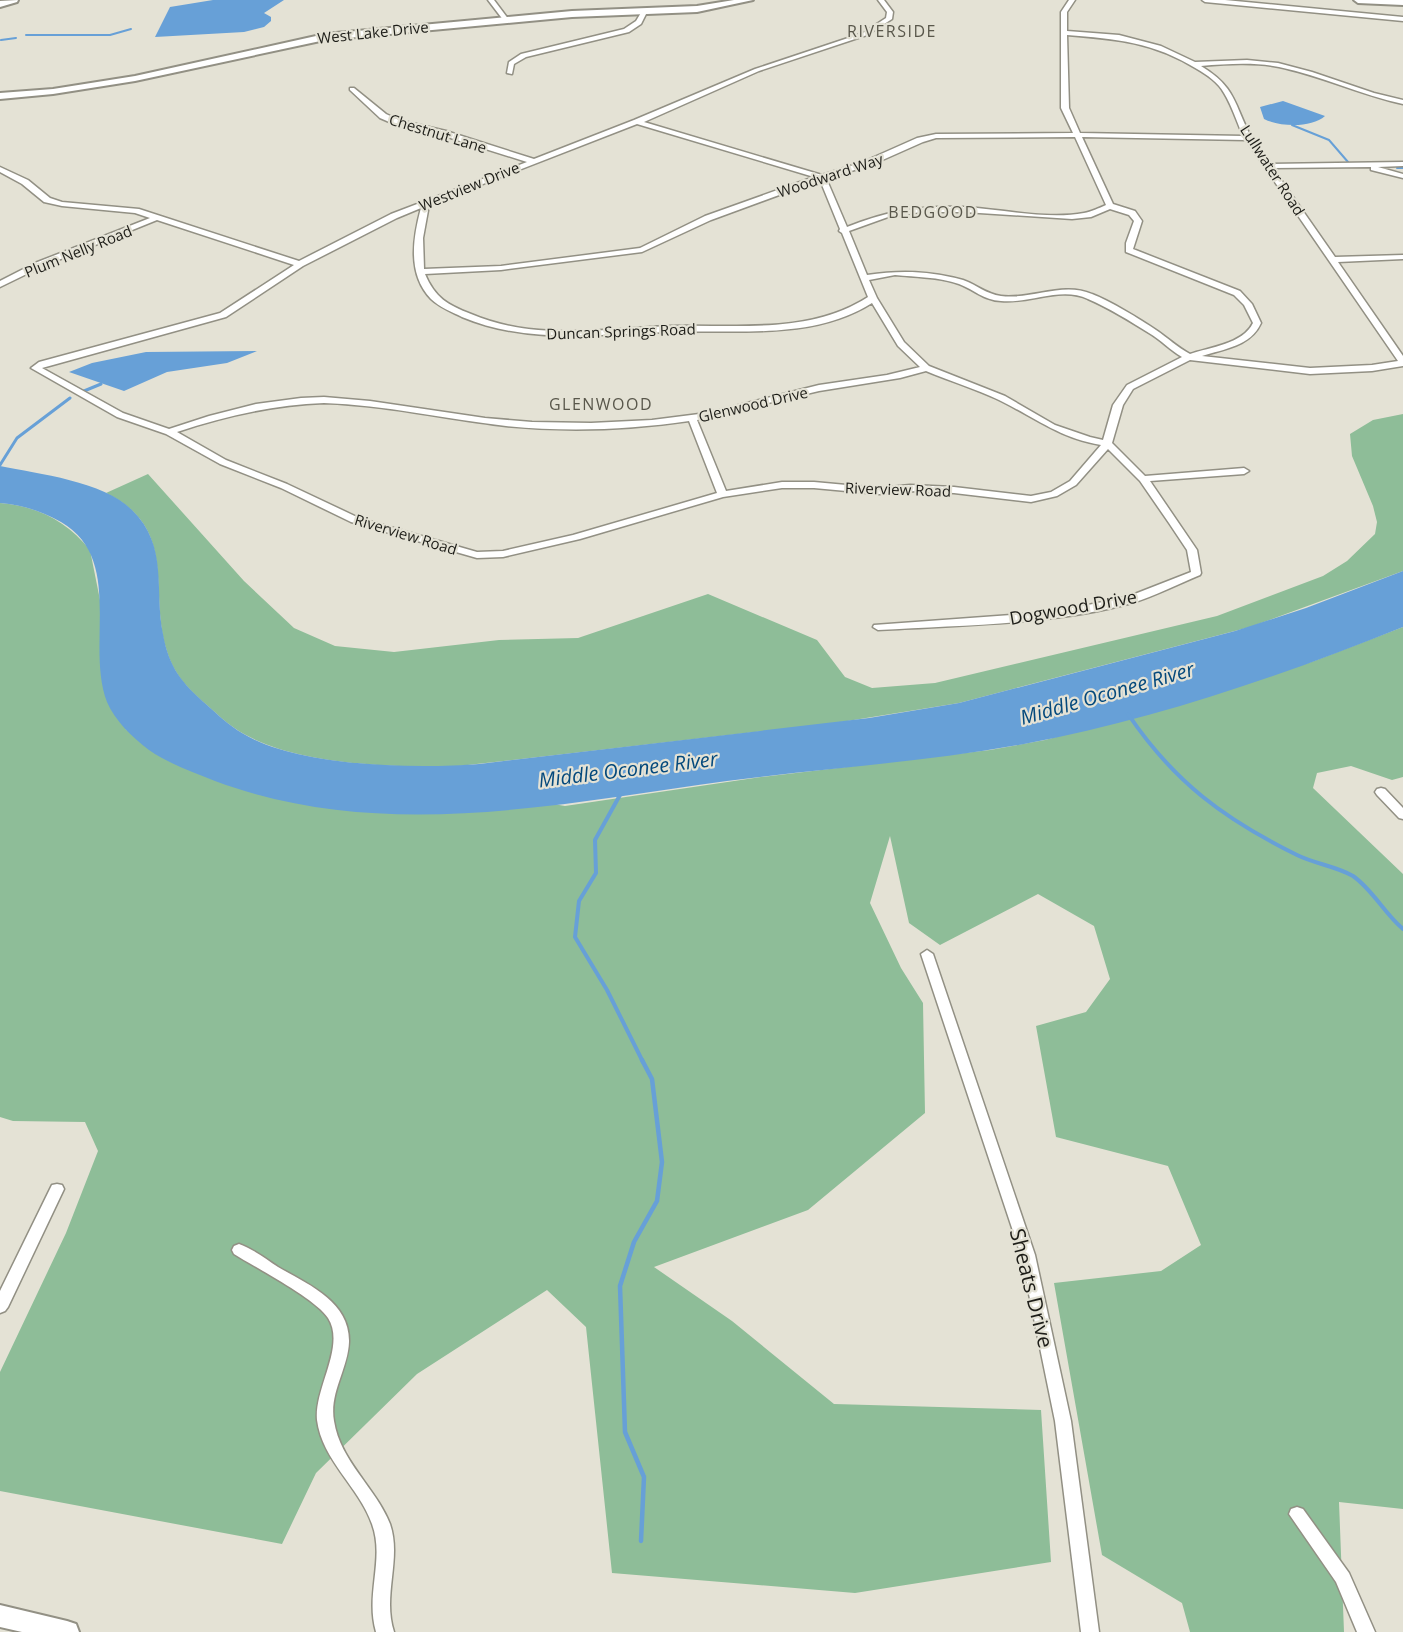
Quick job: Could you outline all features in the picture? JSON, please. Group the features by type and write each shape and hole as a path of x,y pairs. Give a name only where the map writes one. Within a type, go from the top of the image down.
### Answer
{"main road":[{"path":"0,4 14,0"},
{"path":"1358,0 1403,2"},
{"name":"West Lake Drive","path":"0,96 59,90 212,63 308,39 576,13 697,9 745,1"},
{"path":"8,1622 68,1632"}],"street":[{"path":"491,0 506,20"},
{"path":"729,0 745,1"},
{"name":"Westview Drive","path":"35,368 42,364 223,315 300,264 426,203 637,122 757,70 873,31 889,19 890,12 881,0"},
{"path":"843,231 886,215 918,210 960,208 1072,217 1088,215 1110,206 1065,108 1064,12 1072,0"},
{"path":"1206,0 1403,19"},
{"path":"510,73 511,63 518,56 551,45 622,32 639,24 644,18 644,12"},
{"name":"Lullwater Road","path":"1065,33 1136,41 1159,47 1195,64 1213,76 1227,91 1248,138 1403,362"},
{"path":"1195,64 1232,61 1279,65 1403,102"},
{"name":"Chestnut Lane","path":"352,89 383,116 397,122 443,133 532,161"},
{"path":"637,122 822,177 834,200 843,231 873,298 901,344 926,369 1002,398 1052,428 1088,440 1107,443"},
{"name":"Woodward Way","path":"421,273 512,267 631,253 708,218 822,177 866,164 920,140 936,136 1077,135 1248,138"},
{"path":"1362,164 1403,176"},
{"path":"1269,166 1403,164"},
{"name":"Plum Nelly Road","path":"0,169 25,182 47,200 81,206 116,208 188,226 300,264"},
{"name":"Duncan Springs Road","path":"426,203 416,249 421,273 432,296 452,309 493,325 536,334 571,335 806,324 849,314 864,307 873,298"},
{"name":"Riverview Road","path":"35,368 120,415 169,432 223,462 304,495 355,520 477,555 503,554 576,537 722,494 782,485 814,485 879,491 910,488 954,490 1031,499 1054,495 1073,483 1107,443 1118,405 1130,387 1189,357 1243,340 1254,332 1257,323 1254,313 1237,293 1129,250 1138,221 1132,213 1110,206"},
{"name":"Plum Nelly Road","path":"0,284 28,269 121,235 156,218"},
{"path":"1332,260 1403,257"},
{"path":"864,278 895,273 936,276 1002,299 1022,299 1072,292 1088,295 1154,332 1171,347 1189,357 1310,371 1372,368 1403,362"},
{"name":"Glenwood Drive","path":"169,432 233,412 274,404 320,400 393,407 476,421 533,425 627,424 692,418 821,387 926,369"},
{"path":"692,418 722,494"},
{"name":"Dogwood Drive","path":"878,627 1037,616 1083,609 1130,600 1196,573 1192,550 1143,479 1107,443"},
{"path":"1143,479 1244,471"},
{"path":"1381,792 1403,815"},
{"name":"Sheats Drive","path":"927,954 1028,1255 1063,1421 1090,1632"},
{"path":"0,1307 57,1189"},
{"path":"239,1250 321,1300 331,1308 338,1320 342,1335 341,1354 325,1403 325,1420 332,1441 381,1523 385,1548 380,1620 386,1632"},
{"path":"1297,1514 1342,1578 1366,1632"}],"green space":[{"path":"1403,414 1403,571 1250,627 959,703 835,723 459,766 378,765 320,758 266,744 230,725 188,687 173,666 161,626 157,562 152,542 143,524 129,507 106,493 148,474 244,581 294,628 335,646 394,652 499,640 578,638 708,594 817,640 845,677 872,688 935,683 1217,616 1323,576 1347,561 1375,534 1377,522 1373,506 1352,456 1350,434 1373,420"},
{"path":"0,503 26,508 50,517 71,531 90,550 126,730 565,806 761,777 990,750 1045,740 1210,696 1314,661 1403,627 1403,777 1392,780 1351,766 1317,773 1313,788 1403,874 1403,1509 1339,1502 1344,1632 1190,1632 1182,1603 1102,1555 1054,1283 1161,1271 1201,1245 1168,1166 1056,1137 1036,1026 1086,1012 1110,979 1094,926 1038,894 940,945 909,923 890,836 870,903 901,968 923,1003 925,1113 808,1210 654,1267 732,1321 834,1404 1041,1410 1051,1562 855,1593 612,1573 586,1327 547,1290 417,1374 316,1473 282,1544 0,1491 0,1372 66,1233 98,1151 85,1122 13,1121 0,1117"}],"water":[{"path":"213,0 284,0 264,13 271,17 271,21 264,27 244,32 155,37 170,7"},
{"path":"1283,101 1325,116 1312,123 1296,125 1278,124 1264,119 1260,107"},
{"path":"257,351 227,363 167,372 124,391 69,372 92,363 146,352"},
{"name":"Middle Oconee River","path":"0,466 88,485 120,500 132,510 144,524 156,553 163,634 173,666 198,697 224,720 242,733 265,744 293,753 357,763 423,766 479,764 869,718 959,703 1235,631 1306,608 1403,571 1403,627 1311,663 1217,695 1121,722 1024,744 950,756 727,781 535,807 470,813 405,814 341,810 278,800 215,781 165,759 149,750 131,735 110,709 101,679 100,604 98,580 92,558 80,538 61,522 32,509 0,503"}],"waterway":[{"path":"26,35 110,35 131,29"},
{"path":"1,40 16,38"},
{"path":"1292,125 1329,140 1348,162"},
{"path":"1397,168 1403,168"},
{"path":"84,391 101,384"},
{"path":"0,465 17,438 70,398"},
{"path":"1128,714 1164,760 1202,796 1246,827 1271,841 1304,858 1353,876 1367,888 1403,929"},
{"path":"620,795 595,840 596,873 579,901 575,937 607,990 642,1060"},
{"path":"641,1541 644,1477 625,1432 620,1286 634,1242 657,1201 662,1162 652,1079 642,1060"}],"district":[{"name":"RIVERSIDE","path":"892,31"},
{"name":"BEDGOOD","path":"933,212"},
{"name":"GLENWOOD","path":"601,404"}]}
